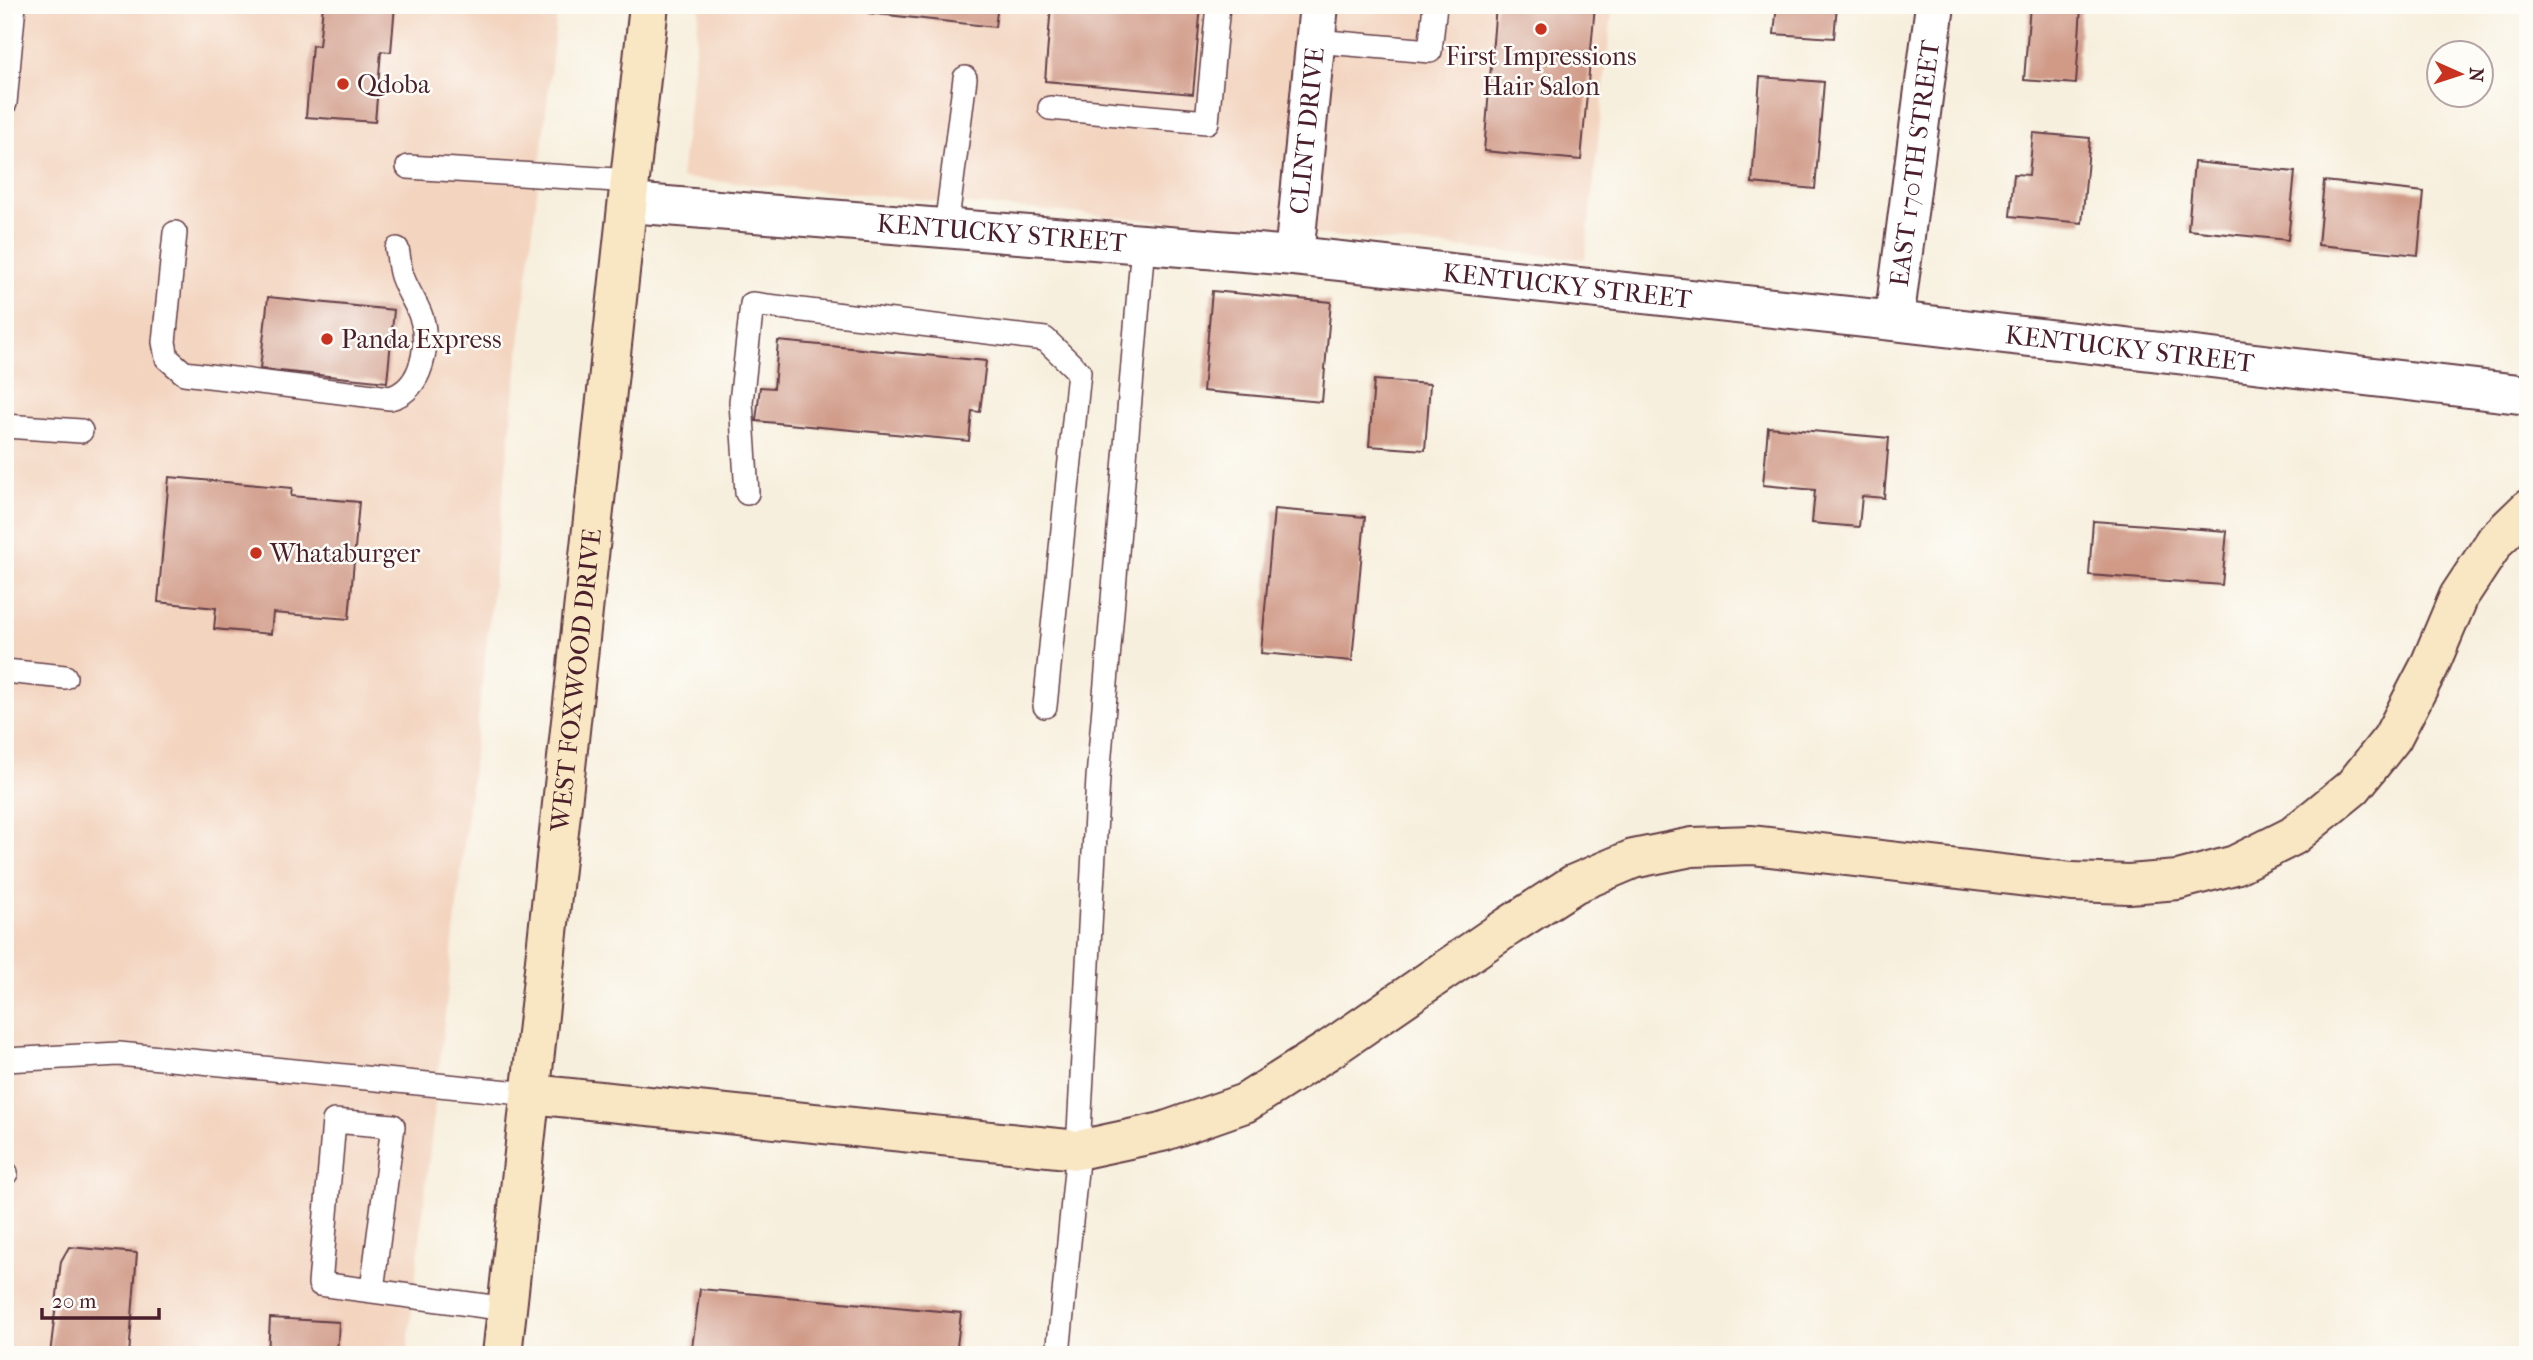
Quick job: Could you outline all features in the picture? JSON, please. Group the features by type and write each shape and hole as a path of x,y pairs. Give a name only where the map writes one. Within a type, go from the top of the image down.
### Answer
{"street":[{"name":"WEST FOXWOOD DRIVE","path":"502,1355 631,192 649,5"},
{"name":"EAST 170TH STREET","path":"1894,321 1936,5"},
{"name":"CLINT DRIVE","path":"1294,256 1317,23"},
{"name":"KENTUCKY STREET","path":"631,192 946,228 1294,256 1894,321 2520,399"},
{"path":"531,1094 1078,1150 1162,1132 1245,1103 1327,1051 1508,926 1574,884 1633,859 1692,847 1752,845 2072,882 2129,884 2178,880 2235,865 2293,836 2353,787 2392,738 2429,667 2459,596 2496,540 2528,509"}],"lane":[{"path":"5,103 14,5"},
{"path":"1050,108 1207,122 1218,5"},
{"path":"1317,23 1430,51 1435,5"},
{"path":"946,228 965,78"},
{"path":"408,167 631,192"},
{"path":"174,233 164,342 167,358 184,373 390,398 402,395 418,376 425,330 402,275 397,249"},
{"path":"1058,1355 1078,1150 1098,778 1143,244"},
{"path":"747,493 741,402 752,304 1045,339 1079,372 1045,706"},
{"path":"5,426 81,430"},
{"path":"5,671 65,677"},
{"path":"5,1060 119,1054 531,1094"},
{"path":"372,1290 393,1126 334,1121 320,1284 507,1309"}],"shaded area":[{"path":"5,5 558,5 407,1355 5,1355"},
{"path":"700,5 1613,5 1585,259 681,178"}],"building":[{"name":"Qdoba","path":"323,5 395,5 391,52 381,51 375,122 306,117 312,45 319,46"},
{"path":"870,5 998,5 995,27 870,13"},
{"path":"1051,5 1201,5 1193,94 1045,81"},
{"path":"1496,5 1595,5 1581,160 1484,151"},
{"path":"1777,5 1837,5 1834,38 1774,34"},
{"path":"2030,5 2081,7 2076,84 2024,80"},
{"path":"1760,77 1824,82 1815,189 1752,183"},
{"path":"2033,133 2090,138 2082,223 2010,216 2014,174 2029,175"},
{"path":"2194,162 2295,172 2288,240 2188,230"},
{"path":"2324,181 2424,192 2418,255 2318,245"},
{"path":"1212,291 1331,302 1322,402 1203,391"},
{"name":"Panda Express","path":"268,297 394,310 387,382 260,369"},
{"path":"778,341 986,361 980,412 972,411 969,441 756,421 760,387 774,388"},
{"path":"1374,380 1430,384 1425,450 1369,446"},
{"path":"1768,427 1889,438 1884,498 1862,496 1859,527 1812,523 1815,490 1763,485"},
{"path":"169,477 292,488 291,496 359,502 349,619 273,613 271,634 214,629 216,608 158,602"},
{"path":"1274,509 1365,517 1352,661 1261,653"},
{"path":"2093,521 2227,531 2222,585 2089,575"},
{"path":"69,1247 137,1253 129,1355 50,1355 61,1261"},
{"path":"700,1289 961,1313 956,1355 691,1355"},
{"path":"270,1318 339,1322 337,1355 268,1355"}],"place":[{"name":"First Impressions Hair Salon","path":"1541,29"},
{"name":"Qdoba","path":"343,84"},
{"name":"Panda Express","path":"327,339"},
{"name":"Whataburger","path":"256,553"}]}
